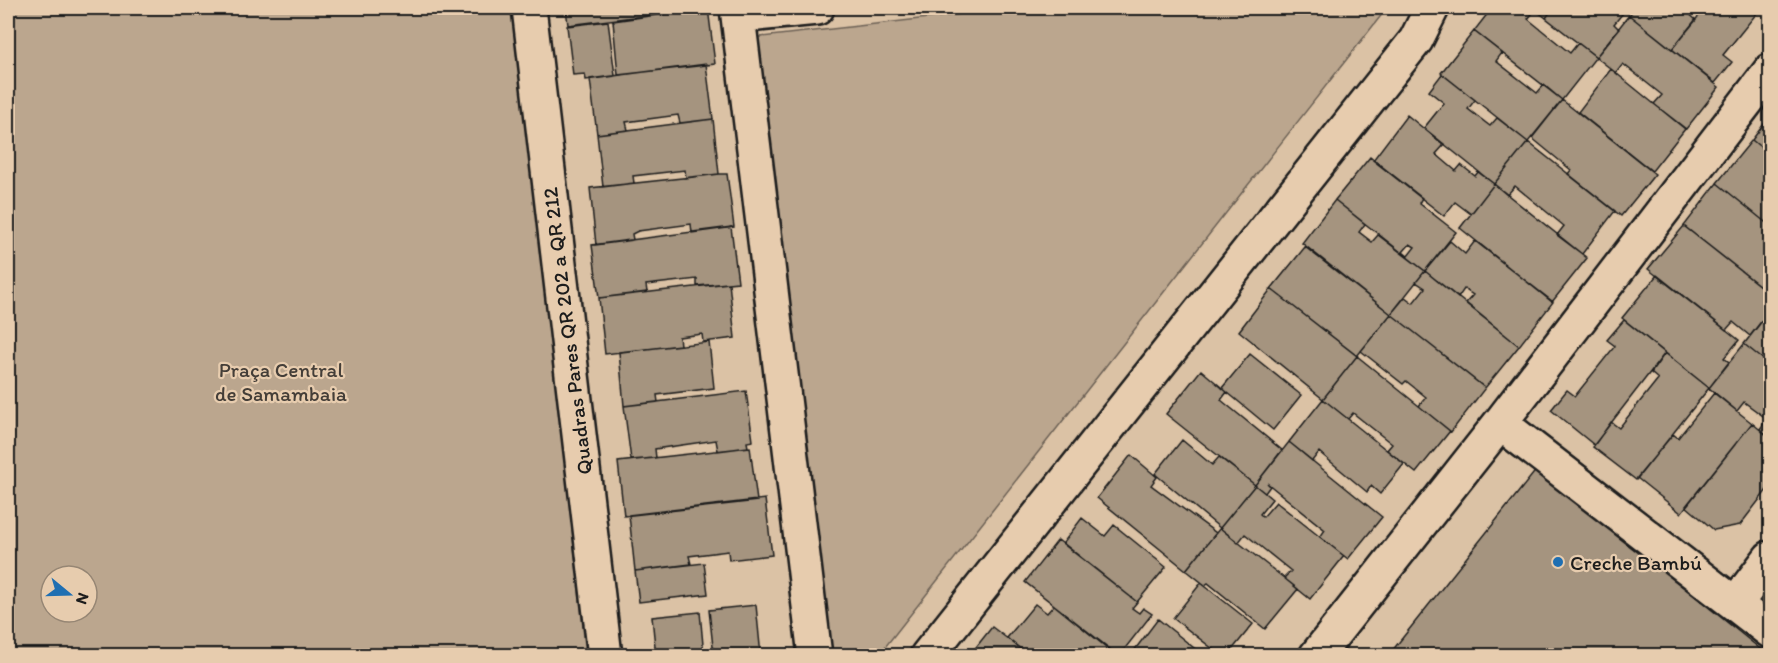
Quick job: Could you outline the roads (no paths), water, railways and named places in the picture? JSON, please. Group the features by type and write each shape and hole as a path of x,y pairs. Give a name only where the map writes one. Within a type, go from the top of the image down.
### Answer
{"street":[{"name":"Quadras Pares QR 202 a QR 212","path":"530,8 605,656"},
{"path":"815,656 738,12 817,8"},
{"path":"927,656 1416,40 1432,8"},
{"path":"1316,656 1500,423 1770,71"},
{"path":"1500,423 1770,631"},
{"path":"1736,603 1770,558"}],"place":[{"name":"Creche Bambú","path":"1558,562"}],"park label":[{"name":"Praça Central de Samambaia","path":"281,381"}]}
